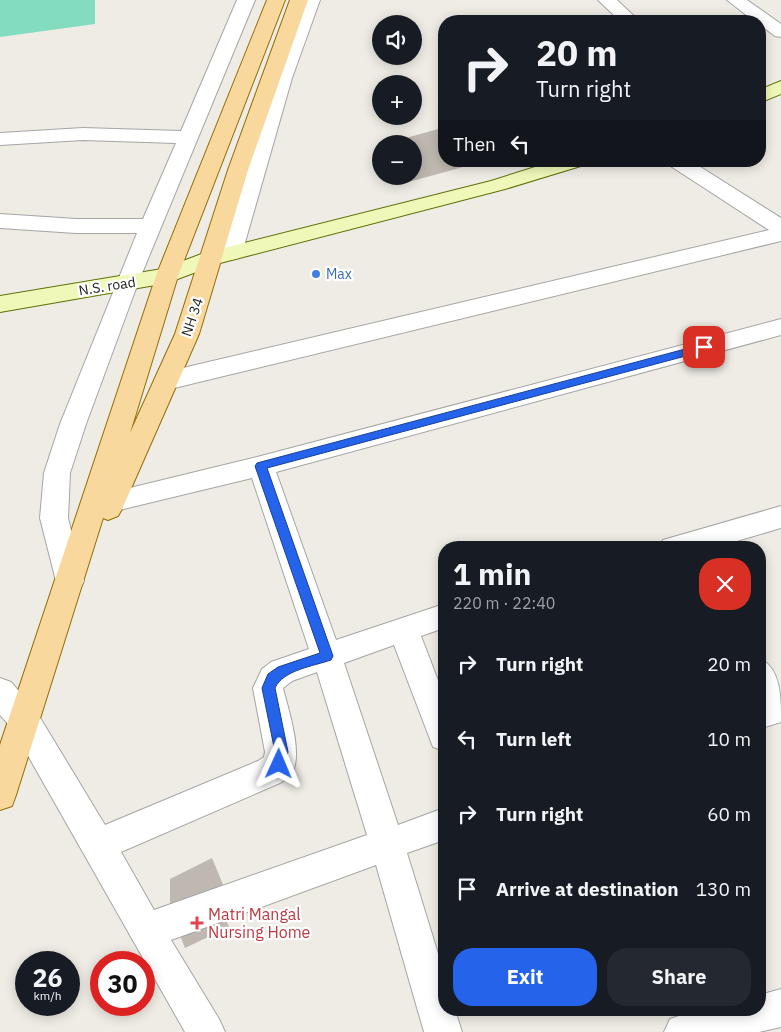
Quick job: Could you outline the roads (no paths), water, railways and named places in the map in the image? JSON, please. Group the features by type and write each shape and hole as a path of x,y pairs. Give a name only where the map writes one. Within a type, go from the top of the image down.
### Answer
{"main road":[{"path":"0,796 167,276 276,0"},
{"name":"NH 34","path":"57,622 222,256 238,170 299,0"},
{"path":"766,94 781,87"},
{"name":"N.S. road","path":"0,304 167,276 222,256 498,185 557,167"}],"street":[{"path":"70,580 54,518 57,473 73,424 127,283 246,0"},
{"path":"222,256 312,0"},
{"path":"607,0 623,15"},
{"path":"736,0 757,15"},
{"path":"766,21 781,32"},
{"path":"0,139 84,134 187,137"},
{"path":"685,167 781,228"},
{"path":"0,221 41,225 129,227 152,225"},
{"path":"166,381 781,234"},
{"path":"111,502 261,466 781,327"},
{"path":"261,466 327,656 387,844 438,1015"},
{"path":"699,541 781,517"},
{"path":"98,845 269,772 279,764 282,752 268,688 273,678 282,671 438,618"},
{"path":"403,629 438,721"},
{"path":"766,683 781,708 766,713"},
{"path":"0,692 24,721 206,1032"},
{"path":"146,932 438,826"},
{"path":"766,1012 781,1008"},
{"path":"438,1016 443,1032"},
{"path":"683,1032 748,1016"}],"place":[{"name":"Max","path":"316,274"},
{"name":"Matri Mangal Nursing Home","path":"197,923"}]}
